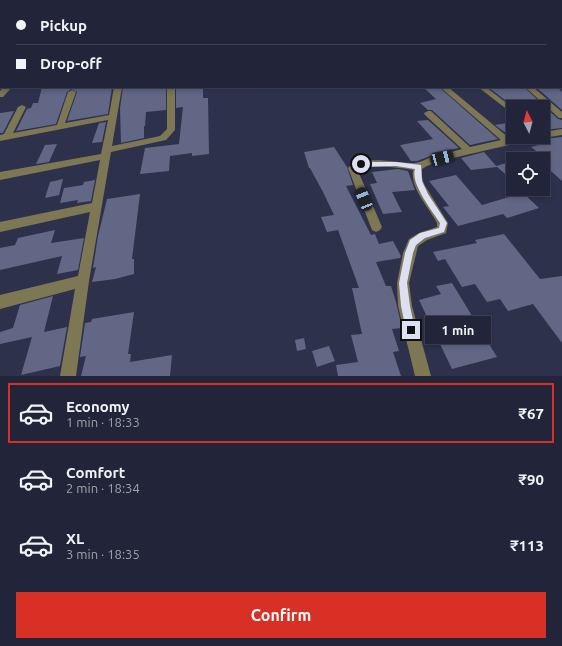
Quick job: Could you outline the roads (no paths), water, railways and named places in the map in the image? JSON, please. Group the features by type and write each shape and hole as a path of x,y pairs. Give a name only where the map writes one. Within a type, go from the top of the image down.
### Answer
{"street":[{"path":"68,376 83,281 118,88"},
{"path":"0,176 107,153 163,138 169,134 171,130 170,88"},
{"path":"445,88 506,140"},
{"path":"483,88 506,106"},
{"path":"530,88 562,116"},
{"path":"60,127 72,92"},
{"path":"3,138 22,107"},
{"path":"428,113 469,151"},
{"path":"3,138 113,117"},
{"path":"550,134 562,132"},
{"path":"376,227 353,168 361,164 396,164 418,167 424,163 506,141"},
{"path":"418,167 417,172 419,181 426,196 443,223 442,230 423,236 413,243 403,283 405,306 423,376"},
{"path":"0,227 97,206"},
{"path":"0,302 83,281"}]}
